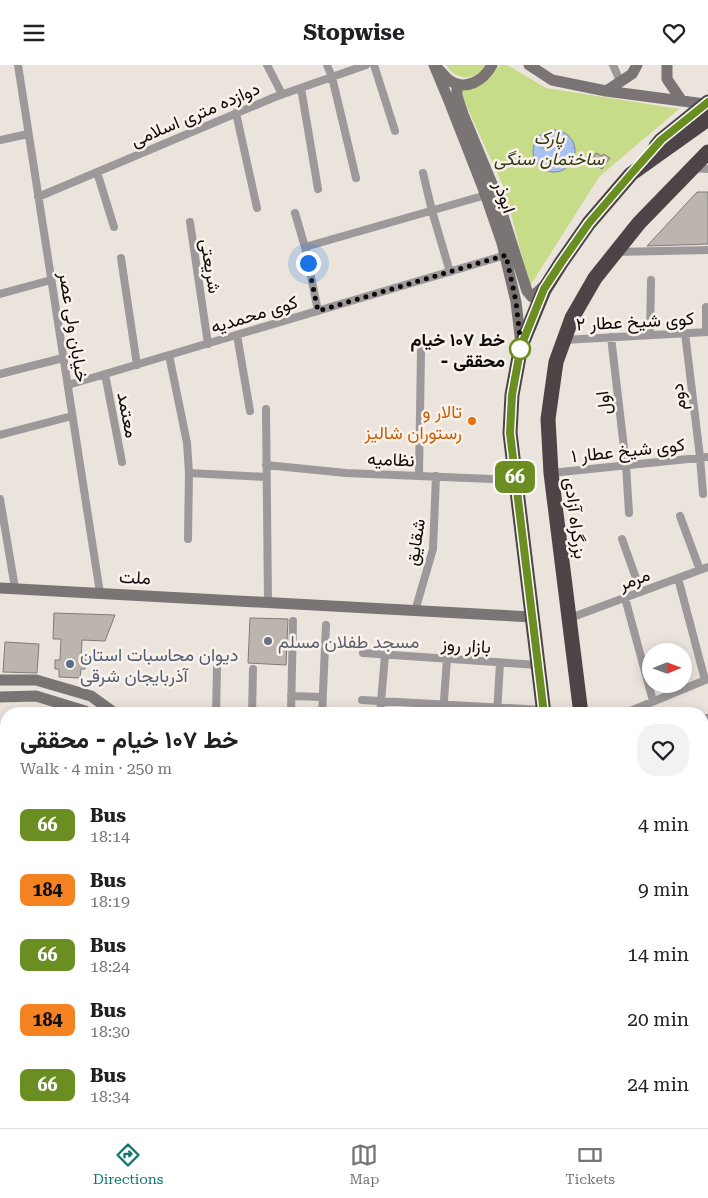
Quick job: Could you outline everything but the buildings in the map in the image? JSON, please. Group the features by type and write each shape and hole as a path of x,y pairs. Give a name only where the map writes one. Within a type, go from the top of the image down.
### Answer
{"highway":[{"path":"543,707 510,433 512,395 521,346 538,304 550,281 589,223 661,140 707,108"},
{"name":"بزرگراه آزادی","path":"580,707 551,473 548,419 556,361 572,318 595,278 638,223 701,164 708,152"}],"main road":[{"path":"434,65 449,80 461,85 474,83 482,79 492,65"},
{"name":"ابوذر","path":"434,65 527,291 532,297 550,281"},
{"path":"529,65 552,80 606,91 682,101 707,108"},
{"path":"606,91 632,74 637,65"},
{"path":"667,65 667,79 682,101"},
{"name":"ابوذر","path":"461,85 457,88 457,96 493,184 511,254 521,346"},
{"name":"ملت","path":"0,587 532,617"},
{"path":"0,680 36,680 91,696 106,707"},
{"path":"52,701 56,686"},
{"path":"0,697 36,696 72,707"}],"street":[{"name":"خیابان ولی عصر","path":"18,65 100,593"},
{"path":"267,65 282,94"},
{"path":"327,65 332,77 356,178"},
{"name":"دوازده متری اسلامی","path":"38,197 282,94 366,65"},
{"path":"374,65 395,131"},
{"path":"613,65 620,81"},
{"path":"301,88 318,189"},
{"path":"236,113 257,208"},
{"path":"0,140 28,134"},
{"path":"97,172 114,227"},
{"path":"423,173 450,272"},
{"path":"305,247 486,195"},
{"path":"296,213 318,311"},
{"name":"شریعتی","path":"190,222 208,344"},
{"path":"615,252 708,250"},
{"name":"کوی محمدیه","path":"68,385 511,254"},
{"path":"121,258 137,365"},
{"path":"0,294 51,280"},
{"path":"650,335 651,280"},
{"path":"706,307 707,332"},
{"name":"کوی شیخ عطار ۲","path":"564,340 707,332"},
{"name":"دوم","path":"685,333 704,457 703,494"},
{"path":"237,335 250,411"},
{"name":"اول","path":"611,337 626,465 628,513"},
{"path":"419,476 421,351"},
{"path":"169,355 187,443 189,473 188,539"},
{"path":"0,375 63,358"},
{"name":"معتمد","path":"105,374 122,462"},
{"path":"266,409 268,602"},
{"path":"0,435 72,416"},
{"name":"کوی شیخ عطار ۱","path":"551,473 704,457"},
{"name":"نظامیه","path":"266,465 346,473 515,480"},
{"path":"189,473 266,477"},
{"name":"شقایق","path":"415,611 433,549 436,476"},
{"path":"0,499 15,588"},
{"path":"680,516 700,570"},
{"path":"622,539 641,592"},
{"name":"مرمر","path":"570,619 708,567"},
{"path":"639,707 707,679 678,579"},
{"path":"625,598 653,701"},
{"path":"290,707 293,621"},
{"path":"322,707 326,625"},
{"name":"بازار روز","path":"363,653 538,665"},
{"path":"381,707 384,655"},
{"path":"444,707 447,659"},
{"path":"497,707 500,663"},
{"path":"216,707 217,668"},
{"path":"252,707 253,669"},
{"path":"291,696 322,697"},
{"path":"362,700 467,707"}],"green space":[{"path":"446,65 485,65 481,71 471,77 460,77"},
{"name":"پارک ساختمان سنگی","path":"500,65 507,65 546,88 679,109 599,177 530,286 504,188 460,92 486,80"}],"water":[{"path":"554,130 569,136 575,151 569,166 554,172 539,166 533,151 539,136"}],"bus line":[{"name":"66","path":"543,707 510,433 512,395 521,346 544,289 589,223 661,140 708,102"}],"place":[{"name":"خط ۱۰۷ خیام - محققی","path":"520,349"},
{"name":"تالار و رستوران شالیز","path":"472,421"},
{"name":"مسجد طفلان مسلم","path":"268,641"},
{"name":"دیوان محاسبات استان آذربایجان شرقی","path":"70,664"}],"route":[{"path":"308,263 318,311 506,255 516,302 520,349"}]}
